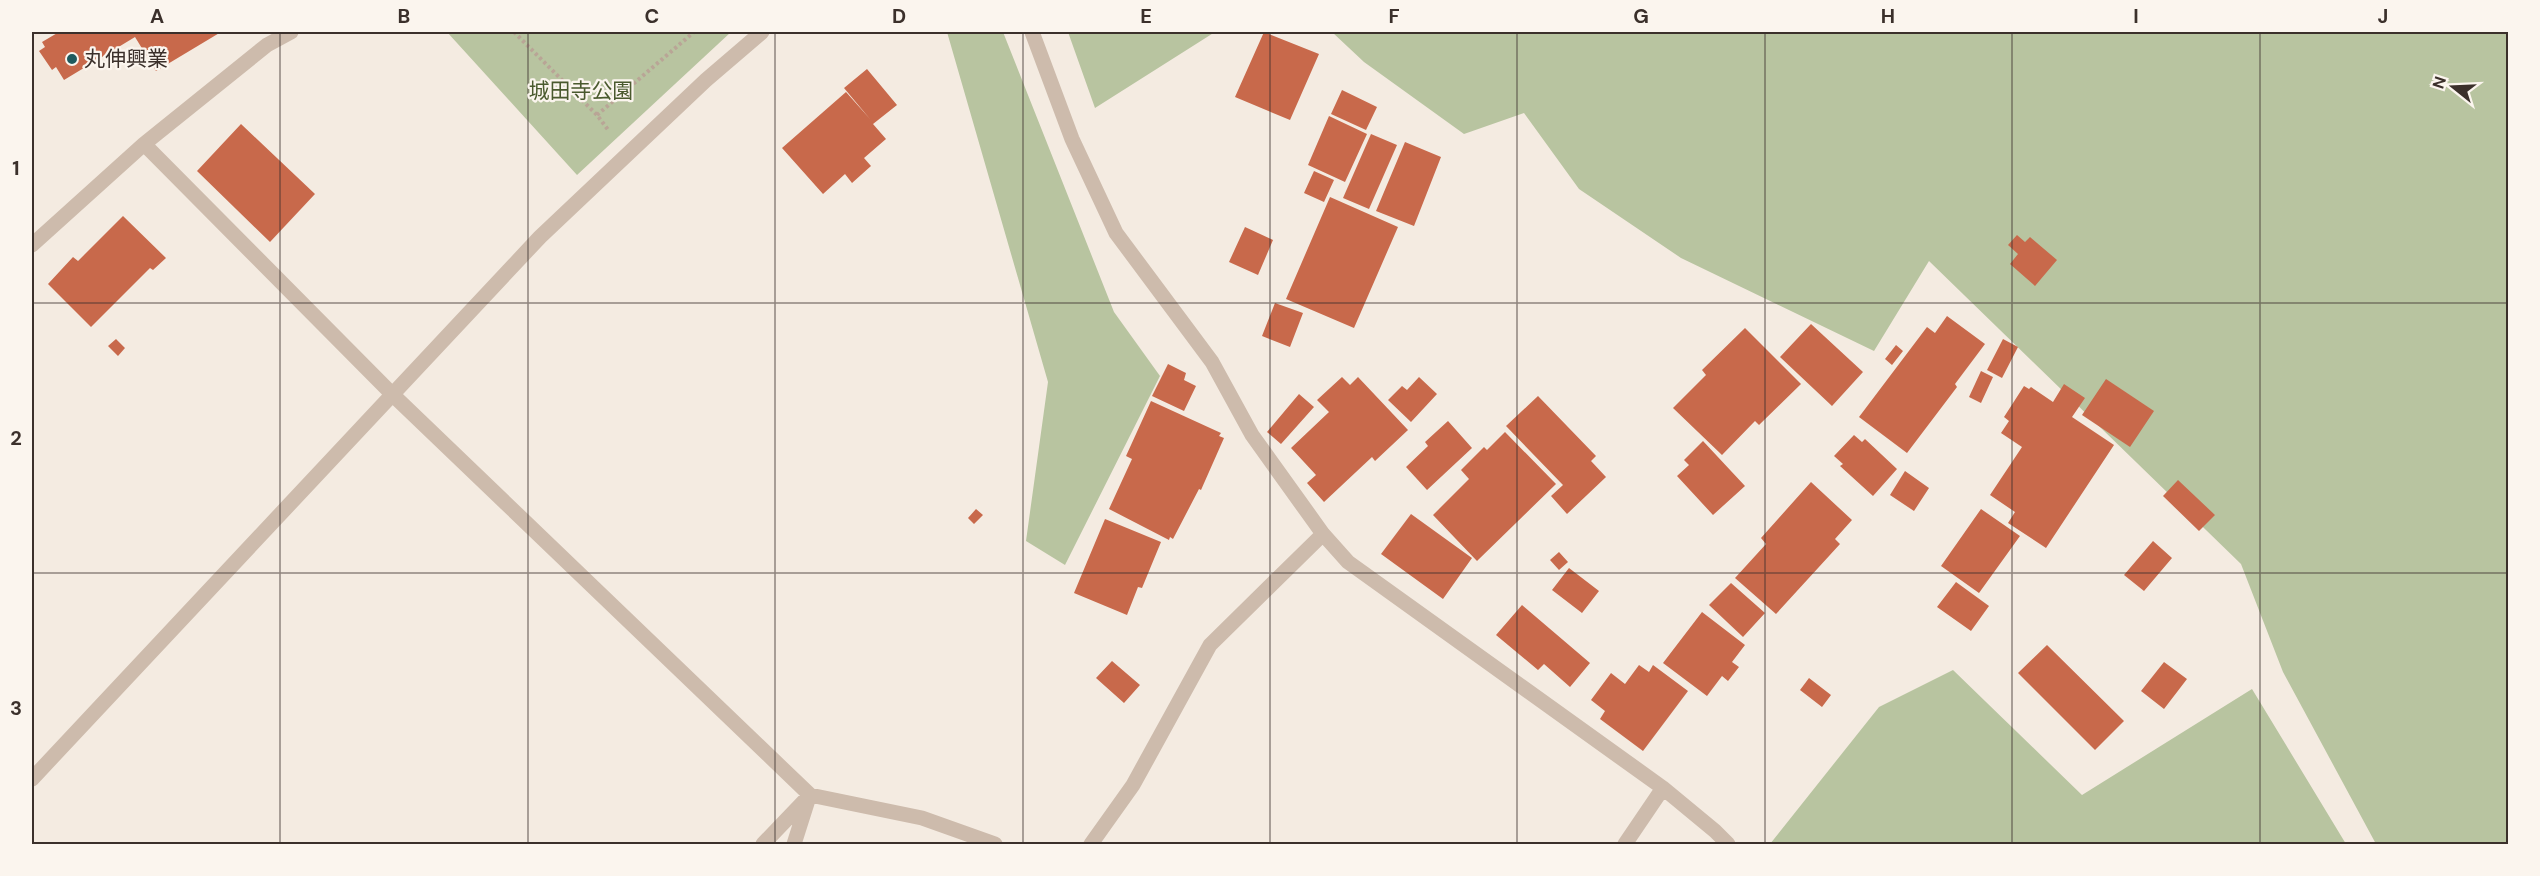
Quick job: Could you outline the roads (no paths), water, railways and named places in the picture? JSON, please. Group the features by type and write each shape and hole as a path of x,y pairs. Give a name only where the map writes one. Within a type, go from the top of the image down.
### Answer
{"street":[{"path":"32,245 144,144 267,45 291,32"},
{"path":"32,779 540,237 706,80 762,32"},
{"path":"1032,32 1072,139 1116,233 1212,362 1252,435 1323,534 1348,562 1663,788 1728,844"},
{"path":"144,144 393,395 810,795 922,818 995,844"},
{"path":"1090,844 1133,785 1210,645 1323,534"},
{"path":"1625,844 1663,788"},
{"path":"763,844 810,795"},
{"path":"794,844 810,795"}],"place":[{"name":"丸伸興業","path":"72,59"}],"park label":[{"name":"城田寺公園","path":"581,91"}]}
